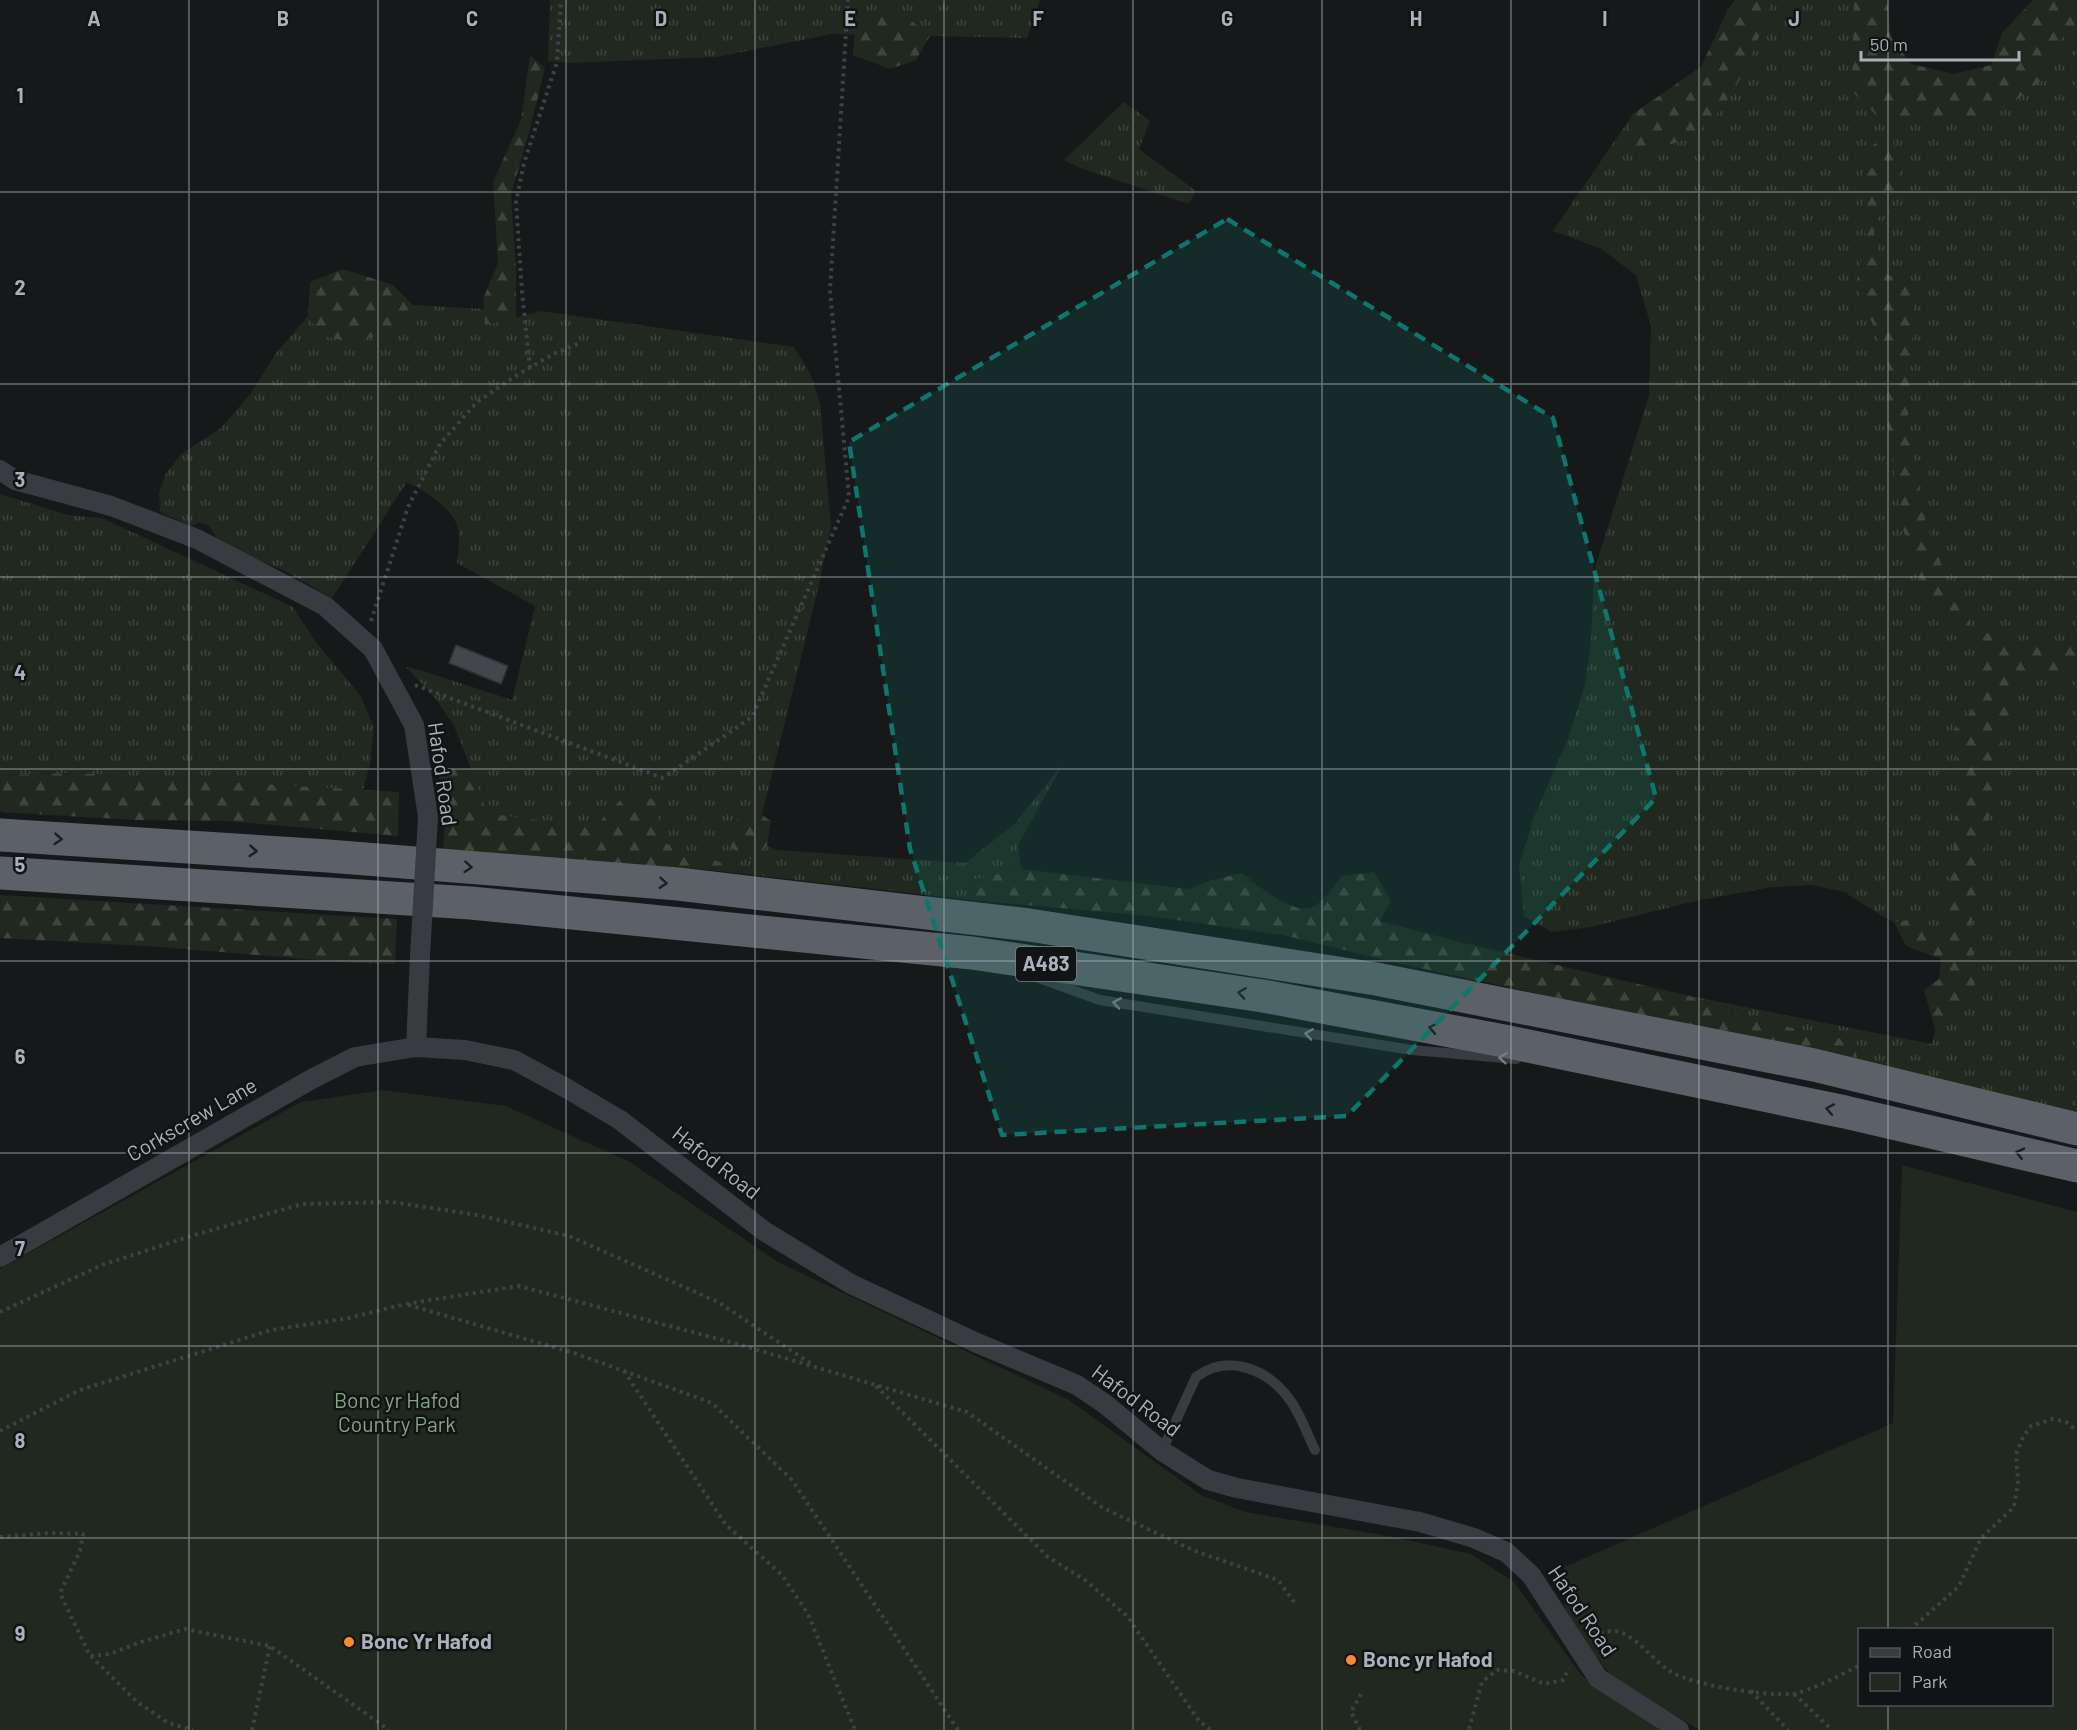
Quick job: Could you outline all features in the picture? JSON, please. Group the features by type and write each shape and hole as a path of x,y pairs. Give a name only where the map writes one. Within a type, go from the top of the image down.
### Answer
{"highway":[{"name":"A483","path":"0,836 328,856 678,884 1029,925 1376,979 1814,1065 2077,1129"},
{"name":"A483","path":"0,873 471,903 972,953 1263,996 1504,1041 1845,1112 2077,1166"}],"street":[{"name":"Hafod Road","path":"0,470 15,480 111,506 197,539 325,606 373,649 414,725 428,817 416,1047 465,1050 513,1060 566,1088 620,1120 764,1231 851,1284 977,1343 1077,1385 1105,1404 1162,1451 1208,1480 1237,1488 1420,1522 1474,1538 1506,1552 1531,1575 1598,1678 1679,1730"},
{"name":"Corkscrew Lane","path":"0,1257 310,1080 355,1057 416,1047"}],"lane":[{"path":"972,953 1100,1000 1412,1050 1530,1060"},
{"path":"1541,1061 1624,1067"},
{"path":"1162,1451 1196,1377 1220,1365 1241,1366 1270,1379 1289,1398 1315,1450"}],"path":[{"path":"530,368 516,202 524,163 557,62 561,0"},
{"path":"386,674 663,778 752,717 849,497 830,290 848,0"},
{"path":"364,641 408,507 440,444 477,402 553,354 580,343"},
{"path":"0,1312 102,1265 302,1204 392,1203 477,1215 569,1236 718,1302 817,1368"},
{"path":"0,1431 80,1390 271,1330 349,1318 405,1304 519,1286 741,1345 967,1412 1103,1508 1195,1551 1278,1580 1297,1606"},
{"path":"405,1304 573,1353 712,1403 792,1480 958,1730"},
{"path":"624,1371 726,1525 782,1575 808,1614 855,1730"},
{"path":"875,1385 1048,1557 1085,1580 1126,1616 1199,1722 1211,1730"},
{"path":"1912,1628 1959,1586 1981,1538 2014,1507 2018,1482 2016,1454 2023,1437 2031,1426 2053,1419 2066,1422 2077,1431"},
{"path":"0,1537 49,1533 83,1534 80,1551 60,1593 90,1656 136,1701 168,1723 193,1730"},
{"path":"90,1656 110,1654 185,1629 270,1646 388,1730"},
{"path":"1468,1729 1482,1682 1497,1671 1514,1671 1544,1684 1563,1680 1570,1666 1564,1656 1600,1632 1615,1631 1630,1637 1673,1674 1719,1686 1750,1691 1794,1694 1858,1666"},
{"path":"252,1730 270,1646"},
{"path":"1750,1691 1788,1730"},
{"path":"1360,1730 1351,1712 1362,1692"},
{"path":"1794,1694 1832,1730"}],"highlighted area":[{"path":"1227,219 1553,418 1656,798 1347,1116 1002,1135 910,849 849,442"}],"green space":[{"path":"550,0 1040,0 1027,38 832,34 716,57 570,63 548,61"},
{"path":"1735,0 1772,0 1749,61 1726,102 1696,133 1678,142 1658,146 1623,148 1633,114 1701,67 1728,9"},
{"path":"1759,0 1867,0 1875,64 1945,90 2014,63 2077,0 2077,1115 1795,1047 1856,1058 1832,1036 1744,1018 1690,996 1932,1044 1953,949 1882,916 1844,892 1812,885 1772,887 1691,902 1591,927 1552,932 1524,916 1519,865 1534,817 1568,739 1585,685 1591,642 1594,571 1649,396 1651,326 1636,275 1600,248 1553,231 1633,114 1701,67"},
{"path":"1854,0 1887,0 1891,37 1911,64 1954,74 1991,65 2002,33 2033,0 2077,0 2077,28 2053,44 2044,79 2011,104 1981,119 1879,118 1852,91"},
{"path":"856,11 901,12 930,36 916,60 890,69 853,55"},
{"path":"530,55 545,68 511,194 516,268 516,318 485,325 483,299 498,263 493,182 521,120"},
{"path":"1124,102 1150,121 1139,149 1196,191 1189,204 1080,168 1064,160"},
{"path":"1889,133 1901,160 1890,213 1878,217 1874,234 1884,273 1906,283 1914,297 1908,416 1914,469 1926,523 1942,566 1947,599 1968,608 1969,627 1954,625 1930,604 1901,523 1886,414 1888,366 1856,285 1866,239 1861,179 1869,148"},
{"path":"343,269 393,285 413,305 399,326 356,343 322,336 308,316 310,282"},
{"path":"413,305 484,309 486,325 541,311 794,347 810,373 820,403 831,526 818,589 762,815 751,811 754,860 767,846 777,850 965,863 1015,824 1064,762 1018,845 1021,869 968,881 971,900 691,868 745,872 465,831 454,769 471,769 454,726 437,700 406,667 512,700 535,606 457,563 458,529 449,512 428,494 407,482 332,598 283,570 221,545 209,526 200,522 191,526 160,512 159,493 165,475 181,454 221,428 251,393 276,353 308,316"},
{"path":"0,494 68,515 102,518 293,607 315,641 360,695 374,727 370,765 363,790 76,773 0,775"},
{"path":"1985,632 2022,649 2077,639 2077,672 2022,677 2002,741 1971,927 1975,989 1936,1032 1924,990 1939,979 1941,959 1906,946 1894,922 1916,919 1943,933 1959,783 1955,730 1971,712 1981,667 1977,637"},
{"path":"438,768 472,770 484,805 494,814 595,829 606,814 627,794 656,800 661,842 748,872 443,852 445,816"},
{"path":"76,773 399,792 398,836 227,821 134,820 0,812 0,775"},
{"path":"752,811 771,821 767,846 754,860 727,845 726,827"},
{"path":"1021,869 1189,889 1212,880 1242,873 1276,898 1305,909 1321,901 1342,876 1374,872 1391,901 1380,921 1463,943 1690,996 1744,1018 1832,1036 1854,1043 1857,1058 1632,1014 1397,963 1283,935 1148,916 971,900 968,881"},
{"path":"0,895 397,919 395,964 0,938"},
{"name":"Bonc yr Hafod Country Park","path":"383,1090 506,1106 630,1162 778,1262 1069,1400 1201,1495 1245,1512 1389,1536 1471,1554 1514,1582 1582,1676 1663,1730 0,1730 0,1269 301,1102"},
{"path":"1902,1165 2077,1212 2077,1730 1699,1730 1611,1675 1585,1643 1565,1608 1562,1585 1564,1567 1893,1423"}],"building":[{"path":"456,645 508,666 501,684 449,663"}],"place":[{"name":"Bonc Yr Hafod","path":"349,1642"},
{"name":"Bonc yr Hafod","path":"1351,1660"}]}
